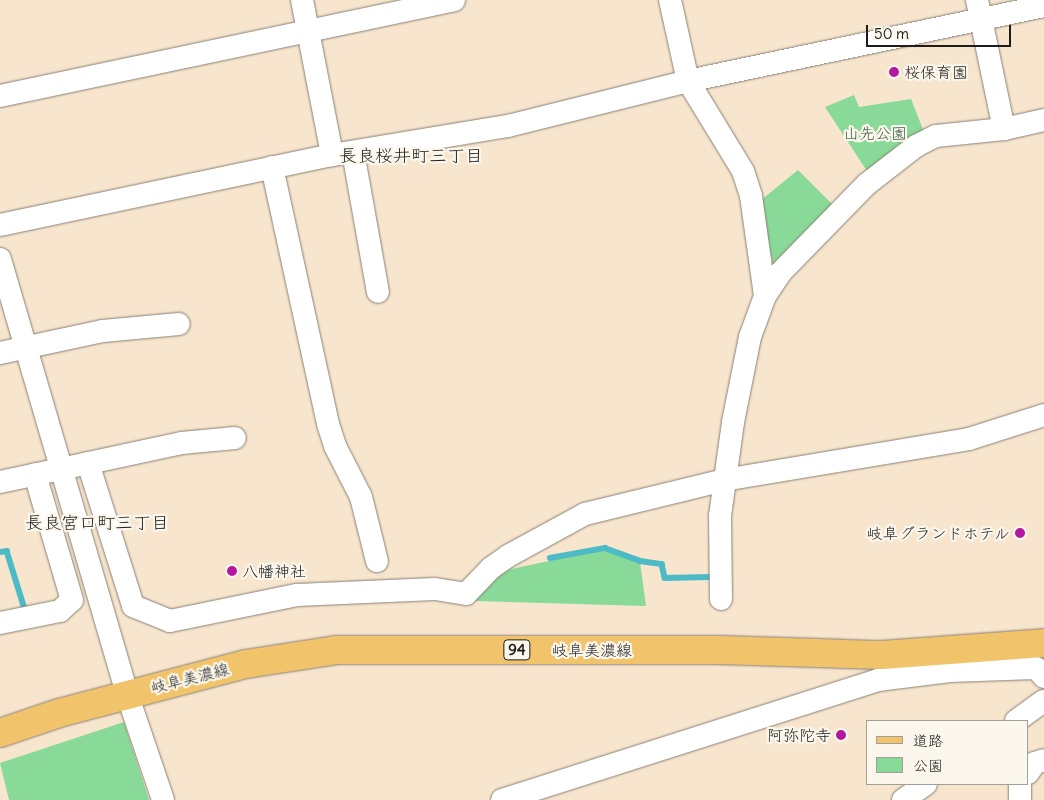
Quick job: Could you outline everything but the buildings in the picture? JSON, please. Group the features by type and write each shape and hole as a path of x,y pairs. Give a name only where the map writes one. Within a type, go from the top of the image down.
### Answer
{"main road":[{"name":"岐阜美濃線","path":"0,733 127,694 246,664 336,650 719,650 882,655 1044,643"}],"street":[{"path":"302,0 308,30 378,292"},
{"path":"0,96 454,0"},
{"path":"670,0 688,81 743,171 751,196 765,296"},
{"path":"0,225 342,153 508,126 979,9 1044,6"},
{"path":"979,9 1004,129"},
{"path":"720,599 720,516 724,480 750,337 765,296 781,272 847,203 916,146 936,136 1004,129 1044,120"},
{"path":"272,167 328,424 335,446 361,497 377,561"},
{"path":"0,259 127,694 163,800"},
{"path":"0,353 103,331 179,324"},
{"path":"88,463 133,606 170,621 297,595 436,589 466,594 491,568 508,556 585,514 724,480 969,439 1044,415"},
{"path":"0,482 182,443 235,438"},
{"path":"0,623 60,611 72,600 35,474"},
{"path":"502,800 878,680 950,671 1036,668 1044,676"},
{"path":"1017,720 1044,702"},
{"path":"1029,772 1035,763 1044,760"},
{"path":"903,800 925,785"},
{"path":"1020,785 1020,800"}],"green space":[{"name":"山先公園","path":"854,95 859,107 911,99 924,132 867,171 825,107"},
{"path":"798,170 833,205 773,264 760,201"},
{"path":"604,549 640,562 646,606 474,601 498,572"},
{"path":"124,722 149,800 9,800 0,763"}],"waterway":[{"path":"550,558 605,548 640,561 662,564 665,578 709,577"},
{"path":"0,552 7,551 25,609"}],"place":[{"name":"桜保育園","path":"894,72"},
{"name":"岐阜グランドホテル","path":"1020,533"},
{"name":"八幡神社","path":"232,571"},
{"name":"阿弥陀寺","path":"841,735"}],"district":[{"name":"長良桜井町三丁目","path":"411,156"},
{"name":"長良宮口町三丁目","path":"97,523"}]}
